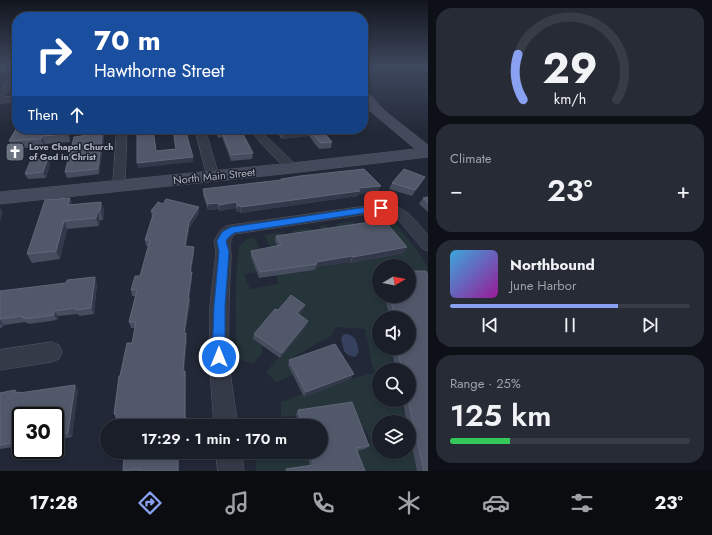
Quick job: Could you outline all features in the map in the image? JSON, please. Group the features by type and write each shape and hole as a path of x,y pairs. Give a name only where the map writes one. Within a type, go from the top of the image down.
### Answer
{"main road":[{"path":"368,100 373,107 424,152 428,165"},
{"path":"368,114 424,152"},
{"name":"North Main Street","path":"0,198 292,168 424,152"}],"street":[{"path":"0,100 12,99"},
{"path":"119,185 122,134"},
{"path":"201,134 214,176"},
{"path":"259,134 292,168"},
{"path":"225,419 219,357 219,306 224,252 222,241 225,235 231,230 381,208 390,209 400,213 428,245"},
{"path":"0,360 52,352"},
{"path":"230,459 231,471"}],"shaded area":[{"path":"383,217 393,220 428,267 428,286 416,280 416,259 375,259 353,229 339,229 336,224 353,221 362,232 367,225 363,220"},
{"path":"326,225 351,263 372,260 372,303 416,303 416,299 428,300 405,311 372,311 372,355 393,355 395,363 372,363 365,329 336,327 332,335 288,360 288,365 293,375 276,382 266,372 306,327 295,319 289,301 286,299 253,339 262,346 262,353 254,363 246,362 240,359 236,342 236,275 239,246 247,239 255,238 261,252 257,272 244,274 250,289 278,284 277,275 286,274 264,235 282,232 285,238 275,242 291,274 315,270 292,230 310,228 313,233 321,267 344,263 319,226"},
{"path":"416,369 428,371 416,371"},
{"path":"372,374 372,407 402,407 403,412 428,416 416,419 416,415 372,415 372,459 415,459 416,463 428,466 428,471 256,471 255,459 328,459 328,453 371,442 365,429 358,431 328,423 328,419 314,419 296,414 296,416 281,416 281,402 302,394 304,396 350,379"}],"water":[{"path":"344,334 351,335 357,342 359,352 355,357 348,355 344,351 341,338"}],"building":[{"path":"13,134 68,134 42,136 41,139 9,141"},
{"path":"102,134 98,169 65,172 74,137"},
{"path":"137,134 154,134 156,151 176,149 174,134 186,134 193,157 137,163"},
{"path":"223,134 243,134 253,153 231,155"},
{"path":"313,134 325,134 332,142 321,143"},
{"path":"48,158 43,172 25,174 31,160"},
{"path":"364,169 381,186 358,188 360,191 241,207 238,206 236,202 219,205 218,203 208,204 203,189 281,180 300,176"},
{"path":"404,169 425,177 415,190 392,183"},
{"path":"428,197 428,203 423,198"},
{"path":"70,198 68,205 101,202 100,211 97,212 96,218 64,221 56,251 27,254 45,200"},
{"path":"166,199 199,207 189,222 185,246 194,247 184,333 186,333 183,371 185,371 185,418 187,419 117,419 117,414 114,414 119,376 127,343 132,343 136,322 129,322 137,290 131,290 135,276 140,276 150,240 145,240 154,212 151,211 158,202 163,204"},
{"path":"384,220 407,247 316,262 317,264 260,272 251,251 281,245 276,236"},
{"path":"416,271 426,271 428,275 428,471 424,471 416,436 416,415 411,415 410,407 416,407 416,363 400,363 399,355 416,355 416,311 393,311 392,303 416,303"},
{"path":"95,277 91,308 76,310 76,308 54,311 54,315 25,319 25,317 22,318 23,316 0,319 0,291 66,283 67,280"},
{"path":"291,295 305,305 297,313 308,321 282,353 254,334 275,309 278,310"},
{"path":"335,344 354,374 306,392 289,360"},
{"path":"75,385 68,433 64,434 64,407 12,407 12,443 0,445 0,393 15,390 15,393"},
{"path":"352,402 369,446 356,448 365,471 287,471 286,469 314,465 312,459 328,459 328,419 301,419 298,410"},
{"path":"124,459 178,459 178,471 139,471 139,469 123,471"}],"place":[{"name":"Love Chapel Church of God in Christ","path":"15,152"}],"route":[{"path":"219,357 219,306 224,252 222,241 225,235 231,230 381,208"}]}
